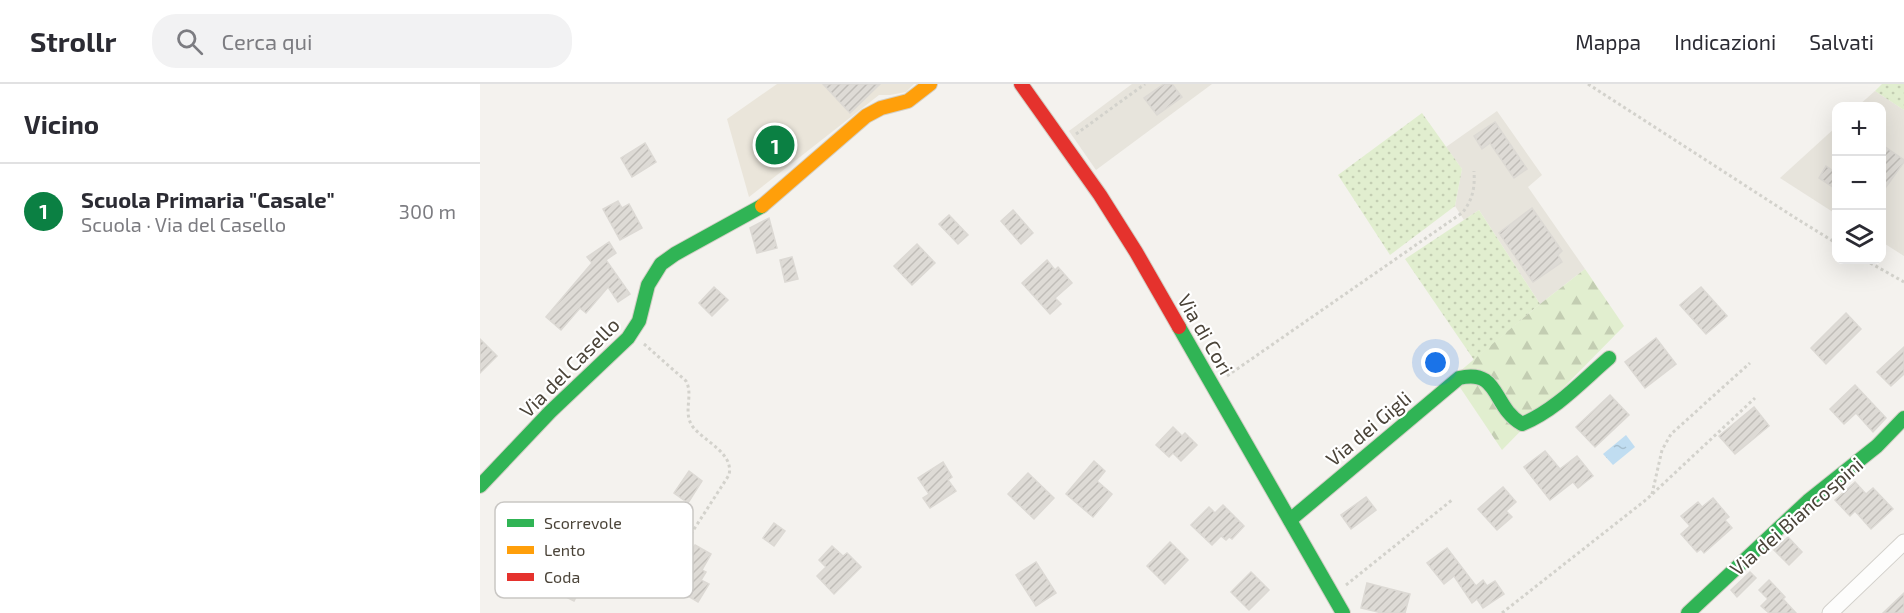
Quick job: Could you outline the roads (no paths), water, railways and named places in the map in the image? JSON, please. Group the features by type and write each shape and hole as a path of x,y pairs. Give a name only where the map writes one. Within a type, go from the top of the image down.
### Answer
{"street":[{"name":"Via del Casello","path":"480,486 550,412 615,352 631,334 641,316 647,289 653,275 666,260 758,209 866,116 881,108 908,101 930,84"},
{"name":"Via di Cori","path":"1021,84 1100,195 1131,244 1344,613"},
{"name":"Via dei Gigli","path":"1290,520 1459,378 1473,374 1482,378 1492,388 1513,419 1522,424 1545,411 1609,358"},
{"name":"Via dei Biancospini","path":"1688,613 1808,501 1877,446 1904,418"},
{"path":"1830,613 1904,542"}],"water":[{"path":"1626,435 1635,447 1613,465 1603,454"}],"place":[{"name":"Scuola Primaria \"Casale\"","path":"775,145"}]}
